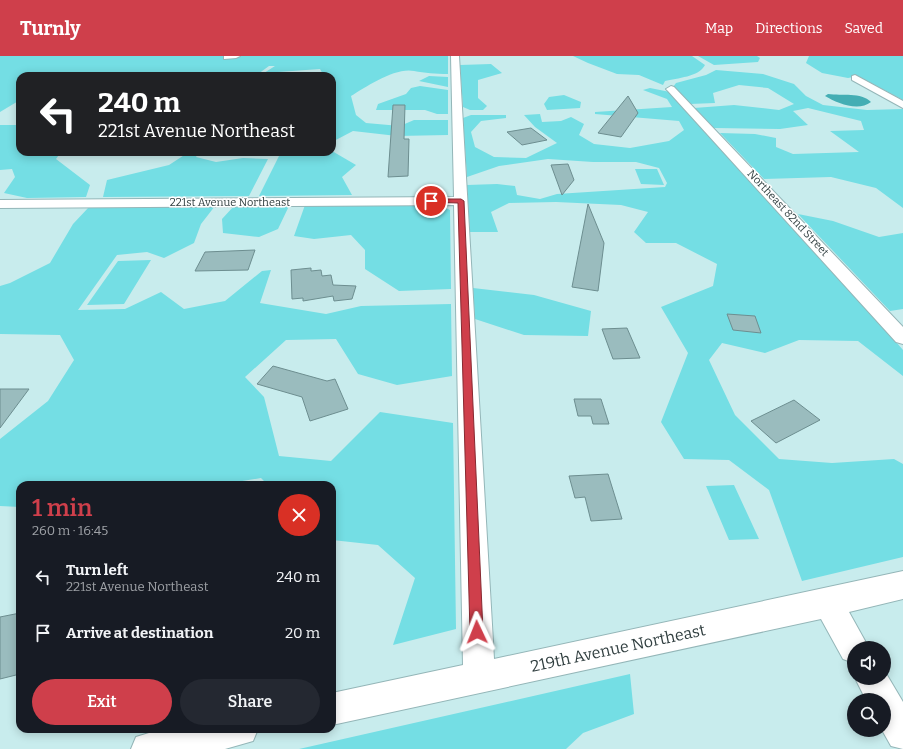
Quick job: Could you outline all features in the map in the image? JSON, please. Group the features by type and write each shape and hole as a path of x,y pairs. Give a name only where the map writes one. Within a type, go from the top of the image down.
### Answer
{"street":[{"path":"227,57 236,56"},
{"path":"455,56 478,678"},
{"path":"855,78 903,105"},
{"name":"Northeast 82nd Street","path":"671,89 903,338"},
{"name":"221st Avenue Northeast","path":"0,204 461,201"},
{"name":"219th Avenue Northeast","path":"336,709 828,603 903,585"},
{"path":"828,603 850,641"},
{"path":"891,713 903,734"},
{"path":"148,749 222,733"}],"shaded area":[{"path":"0,56 448,56 448,74 414,71 398,72 373,83 351,96 356,115 366,123 400,126 414,120 448,120 448,135 397,136 353,131 336,140 336,72 322,72 320,69 266,72 275,66 269,66 261,72 16,72 16,102 0,112"},
{"path":"573,56 692,56 705,65 693,75 665,81 663,85 639,75 617,74"},
{"path":"698,56 757,56 760,58 758,62 714,65"},
{"path":"809,56 903,56 903,100 858,76 848,78 822,73 806,63"},
{"path":"491,64 502,73 478,80 478,98 487,106 483,110 470,110 463,107 460,65"},
{"path":"716,70 763,74 794,84 806,96 823,105 867,110 903,109 903,208 876,188 831,177 764,179 720,133 755,134 776,138 776,147 793,154 859,152 830,131 864,130 861,121 808,108 793,111 808,125 780,129 714,128 694,108 734,105 779,110 794,104 768,88 739,85 713,93 715,103 690,104 673,87 676,83 706,75"},
{"path":"429,76 448,77 448,87 419,81"},
{"path":"420,86 448,90 448,114 437,114 425,110 376,110 378,104 406,94 411,88"},
{"path":"650,88 670,92 844,282 903,350 903,376 858,341 799,340 765,353 722,343 709,360 735,415 779,459 832,463 894,459 903,464 903,557 802,581 769,490 729,460 684,459 661,422 688,353 661,307 713,286 717,264 676,243 646,243 634,232 648,212 621,205 556,202 509,203 491,212 498,232 470,232 467,185 497,184 515,186 517,195 540,199 557,194 665,187 667,183 659,168 636,162 593,162 548,159 499,166 467,177 463,118 471,115 506,115 506,118 481,121 471,132 475,147 494,157 526,158 557,143 535,127 524,115 540,114 542,122 561,121 571,117 584,124 579,135 594,144 630,148 669,141 684,130 679,121 595,114 595,112 672,107 667,99 643,90"},
{"path":"828,94 857,96 871,102 860,106 841,104 825,96"},
{"path":"564,95 581,102 580,108 547,110 544,104 549,97"},
{"path":"0,125 16,125 16,156 58,156 56,159 90,185 86,197 27,198 4,193 15,177 12,169 0,170"},
{"path":"336,153 356,165 342,177 352,195 259,196 279,156 336,156"},
{"path":"183,156 197,156 216,162 243,158 268,159 249,196 103,197 107,180 169,165"},
{"path":"635,169 657,169 664,185 641,184"},
{"path":"305,205 440,205 450,210 451,289 399,291 365,269 365,250 351,235 314,239 294,236"},
{"path":"215,206 201,224 194,243 164,258 147,252 117,255 78,310 125,309 161,292 184,309 225,301 262,271 271,270 260,303 326,314 361,306 451,304 452,376 397,385 358,374 336,339 286,340 245,377 264,397 279,456 331,461 380,412 453,423 456,629 393,645 415,578 378,545 336,540 336,481 264,481 261,478 243,481 16,481 16,507 0,506 0,439 48,401 74,360 60,335 0,334 0,286 10,283 50,263 73,224 89,207"},
{"path":"234,206 289,206 278,229 259,237 223,233 222,219"},
{"path":"798,214 833,221 879,237 903,233 903,309 890,311"},
{"path":"151,260 124,304 87,305 118,261"},
{"path":"473,288 534,295 591,311 588,336 524,335 475,319"},
{"path":"734,485 759,539 729,540 706,486"},
{"path":"630,674 634,714 583,733 566,749 299,749"}],"building":[{"path":"628,96 638,113 621,137 598,133"},
{"path":"393,105 405,105 404,139 409,139 408,176 388,177"},
{"path":"531,128 547,140 522,145 507,132"},
{"path":"568,164 574,180 562,195 551,165"},
{"path":"588,204 604,243 598,291 572,287"},
{"path":"255,250 248,270 195,271 205,252"},
{"path":"311,268 311,271 321,270 322,276 331,275 333,285 356,286 352,299 334,301 333,296 303,301 303,298 292,299 291,270"},
{"path":"727,314 755,316 761,333 733,330"},
{"path":"627,328 640,358 613,359 602,329"},
{"path":"273,366 327,381 335,379 348,409 310,421 302,397 257,384"},
{"path":"0,389 29,389 0,428"},
{"path":"574,399 601,399 609,424 593,424 591,416 578,416"},
{"path":"794,400 820,420 776,443 751,421"},
{"path":"608,474 622,519 591,521 585,497 575,498 569,476"},
{"path":"16,614 16,675 0,679 0,617"}],"route":[{"path":"431,201 461,201 477,632"}]}
